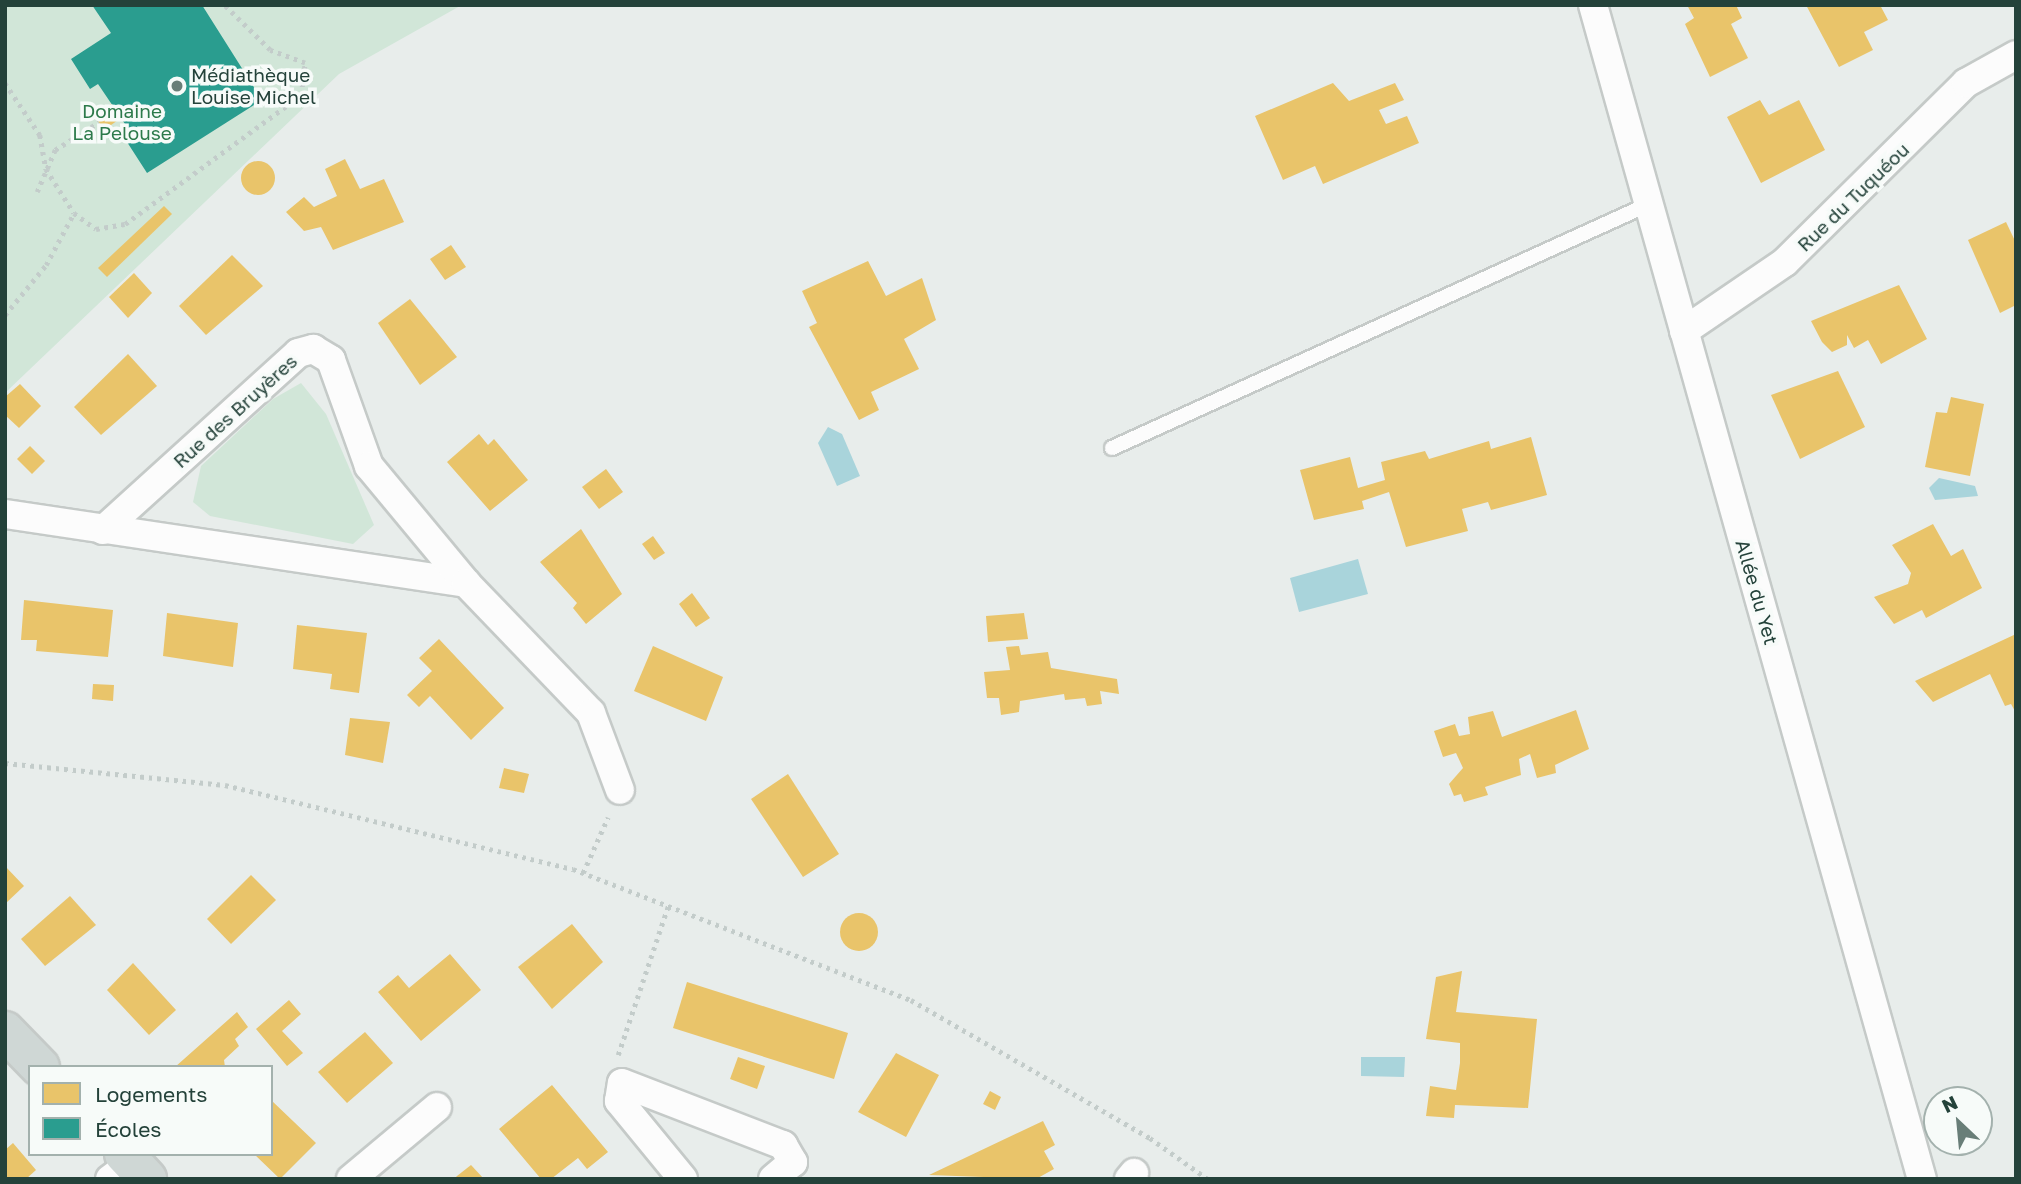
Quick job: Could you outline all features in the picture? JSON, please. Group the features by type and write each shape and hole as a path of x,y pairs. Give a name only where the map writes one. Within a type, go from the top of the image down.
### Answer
{"main road":[{"path":"5,1031 38,1065"}],"street":[{"name":"Allée du Yet","path":"1593,5 1922,1179"},
{"name":"Rue du Tuquéou","path":"1684,331 1785,262 1966,83 2016,55"},
{"name":"Rue des Bruyères","path":"103,530 298,353 313,348 331,360 369,466 466,583 591,713 620,790"},
{"path":"5,514 466,583"},
{"path":"683,1179 619,1101 622,1083 783,1144 793,1162 773,1179"},
{"path":"351,1179 437,1107"}],"lane":[{"path":"1112,448 1647,205"}],"path":[{"path":"5,83 40,135 46,169 74,213 96,229 124,223 301,95 305,63 270,50 225,5"},
{"path":"37,192 55,150 99,122"},
{"path":"5,315 46,265 74,213"},
{"path":"5,764 225,785 583,873 911,1000 1150,1138 1208,1179"},
{"path":"583,873 620,790"},
{"path":"622,1083 617,1059 668,906"}],"green space":[{"name":"Domaine La Pelouse","path":"5,5 460,6 339,74 5,393"},
{"path":"301,383 326,414 374,525 353,544 210,516 193,502 201,466 273,399"}],"water":[{"path":"828,427 842,434 860,476 837,486 818,443"},
{"path":"1939,478 1975,486 1978,496 1935,500 1929,488"},
{"path":"1358,559 1368,594 1299,612 1290,578"},
{"path":"1361,1057 1405,1057 1404,1077 1361,1076"}],"building: Logements":[{"path":"1687,5 1736,5 1742,18 1731,24 1748,58 1710,77 1685,24 1694,18"},
{"path":"1806,5 1880,5 1888,20 1864,32 1873,50 1839,67"},
{"path":"1333,83 1349,101 1395,83 1404,100 1379,110 1386,124 1407,116 1419,143 1323,184 1315,166 1283,180 1255,116"},
{"path":"1760,100 1769,115 1799,100 1825,150 1761,183 1727,117"},
{"path":"111,104 121,118 104,130 94,115"},
{"path":"345,159 360,189 384,179 404,222 333,250 321,227 304,231 286,212 304,197 314,207 337,196 325,169"},
{"path":"258,161 270,166 275,178 270,190 258,195 246,190 241,178 246,166"},
{"path":"164,206 172,214 107,277 98,268"},
{"path":"2006,222 2016,243 2016,305 2000,313 1968,240"},
{"path":"451,245 466,267 445,280 430,259"},
{"path":"232,255 263,286 206,335 179,306"},
{"path":"868,261 886,296 922,278 936,320 904,339 919,369 871,392 879,410 859,420 809,327 817,323 802,291"},
{"path":"134,273 152,293 128,318 109,297"},
{"path":"1899,285 1927,339 1881,364 1868,340 1854,348 1847,335 1847,345 1832,352 1822,342 1811,321"},
{"path":"410,299 457,357 420,385 378,323"},
{"path":"128,354 157,386 101,435 74,407"},
{"path":"1838,371 1865,427 1800,459 1771,395"},
{"path":"20,384 41,406 19,428 5,415 5,397"},
{"path":"1951,397 1984,404 1970,476 1925,467 1936,412 1947,413"},
{"path":"479,434 488,445 494,439 528,480 490,511 447,462"},
{"path":"1531,437 1547,495 1491,510 1488,502 1462,509 1468,531 1406,547 1389,492 1362,501 1364,509 1314,520 1300,470 1350,457 1358,488 1385,480 1381,462 1425,451 1429,459 1489,441 1491,449"},
{"path":"30,446 45,461 32,474 17,459"},
{"path":"606,469 623,492 599,509 582,487"},
{"path":"1933,524 1951,556 1963,549 1982,588 1926,618 1922,610 1894,624 1874,597 1908,584 1911,573 1892,545"},
{"path":"581,529 622,594 586,624 573,608 577,603 540,562"},
{"path":"653,536 665,553 654,560 642,544"},
{"path":"692,593 710,618 696,627 679,604"},
{"path":"24,600 113,610 108,657 36,651 37,640 21,640"},
{"path":"167,613 238,623 233,667 163,656"},
{"path":"1024,613 1028,639 988,642 986,616"},
{"path":"297,625 367,633 359,693 330,689 332,674 293,669"},
{"path":"2016,634 2016,713 2011,704 2005,706 1990,674 1933,702 1915,681"},
{"path":"439,639 504,708 471,740 430,696 419,707 407,695 432,671 419,658"},
{"path":"653,646 723,677 706,721 634,691"},
{"path":"1019,646 1021,655 1048,652 1051,668 1117,679 1119,694 1100,691 1102,704 1087,706 1085,698 1065,700 1064,694 1020,701 1019,712 1001,715 999,698 987,698 984,672 1010,670 1006,647"},
{"path":"93,684 114,685 113,701 92,699"},
{"path":"1576,710 1589,749 1555,765 1556,773 1537,778 1530,754 1519,759 1521,775 1485,787 1488,795 1464,802 1461,794 1454,796 1449,784 1463,768 1456,753 1443,757 1434,731 1455,724 1459,736 1470,734 1468,717 1493,711 1502,737"},
{"path":"350,718 390,722 383,763 345,755"},
{"path":"504,768 529,774 524,793 499,788"},
{"path":"788,774 839,854 803,877 751,799"},
{"path":"5,866 24,886 5,904"},
{"path":"251,875 276,900 231,944 207,919"},
{"path":"70,896 96,925 45,966 21,939"},
{"path":"859,913 872,919 878,932 872,945 859,951 846,945 840,932 846,919"},
{"path":"572,924 603,962 552,1009 518,967"},
{"path":"450,954 481,990 421,1041 378,992 398,975 409,988"},
{"path":"133,963 176,1010 149,1035 107,990"},
{"path":"1462,971 1456,1012 1537,1019 1528,1108 1455,1105 1454,1118 1426,1116 1430,1086 1456,1090 1460,1063 1460,1043 1426,1039 1436,977"},
{"path":"687,982 848,1033 834,1079 673,1028"},
{"path":"289,1000 301,1014 282,1031 303,1053 287,1066 256,1029"},
{"path":"237,1012 248,1027 235,1039 239,1046 224,1060 225,1065 177,1065"},
{"path":"365,1032 393,1063 347,1103 318,1072"},
{"path":"896,1053 939,1075 906,1137 858,1112"},
{"path":"738,1057 765,1066 757,1089 730,1079"},
{"path":"552,1085 608,1152 587,1169 578,1158 551,1179 541,1179 499,1129"},
{"path":"990,1091 1001,1097 995,1110 983,1104"},
{"path":"273,1102 316,1143 280,1179 256,1156 273,1156"},
{"path":"1043,1121 1055,1145 1044,1151 1054,1169 1036,1179 929,1175"},
{"path":"13,1143 36,1170 26,1179 5,1179 5,1150"},
{"path":"471,1165 484,1179 454,1179 457,1176"}],"building: Écoles":[{"name":"Médiathèque Louise Michel","path":"92,5 202,5 262,100 147,173 127,142 134,138 121,118 98,84 90,89 71,59 111,33"}],"place":[{"name":"Médiathèque Louise Michel","path":"177,86"}]}
